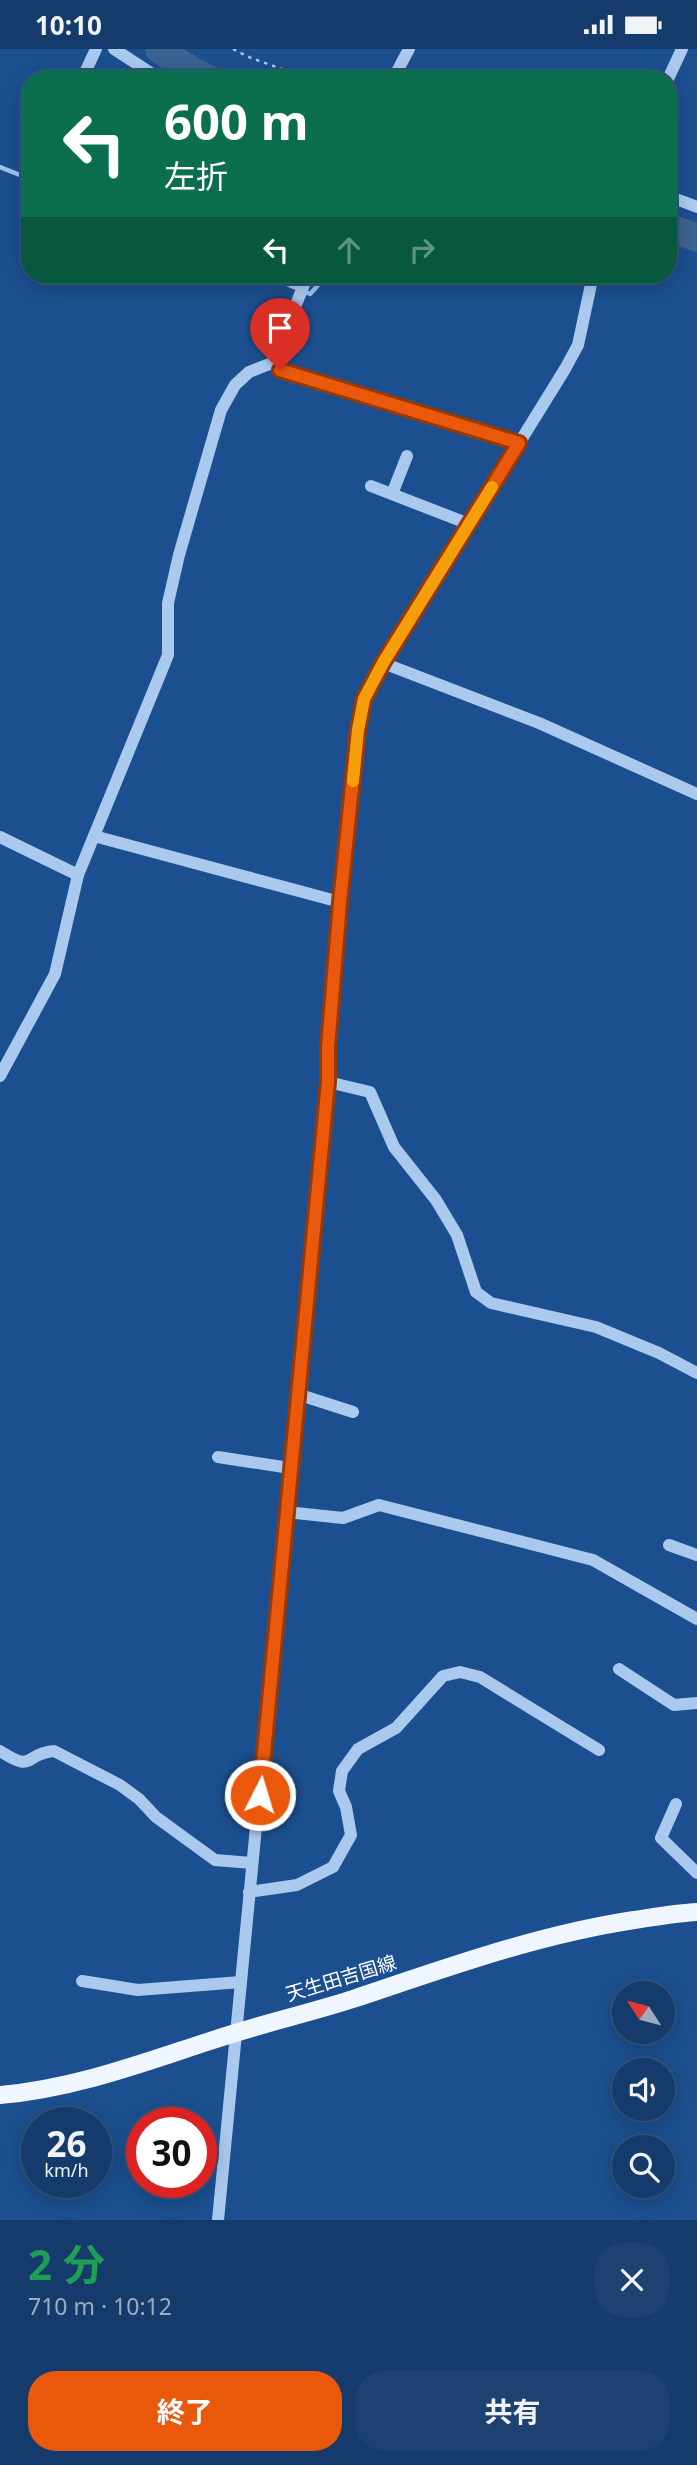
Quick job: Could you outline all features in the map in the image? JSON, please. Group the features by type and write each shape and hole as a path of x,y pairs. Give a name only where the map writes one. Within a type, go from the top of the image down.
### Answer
{"main road":[{"name":"天生田吉国線","path":"0,2095 27,2092 119,2071 531,1941 597,1926 697,1912"}],"street":[{"path":"86,70 96,49"},
{"path":"114,49 146,70"},
{"path":"398,70 409,49"},
{"path":"672,70 682,49"},
{"path":"677,199 697,207"},
{"path":"0,1076 55,974 78,875 168,655 168,603 179,555 221,410 235,385 249,372 272,363 304,284"},
{"path":"218,2220 328,1082 328,1047 340,902 358,730 364,699 383,663 578,345 591,284"},
{"path":"272,363 280,370 519,443"},
{"path":"392,494 407,456"},
{"path":"372,486 469,524"},
{"path":"383,663 539,723 697,794"},
{"path":"94,836 340,902"},
{"path":"0,838 78,875"},
{"path":"328,1082 370,1092 394,1147 436,1200 457,1235 476,1292 491,1303 596,1328 659,1353 697,1373"},
{"path":"297,1394 353,1412"},
{"path":"218,1457 290,1468"},
{"path":"286,1512 343,1518 379,1505 580,1556 593,1560 697,1619"},
{"path":"669,1545 697,1555"},
{"path":"618,1669 674,1705 697,1703"},
{"path":"249,1892 297,1885 333,1867 351,1835 346,1807 339,1791 342,1771 358,1749 396,1728 443,1676 460,1672 480,1677 599,1750"},
{"path":"0,1751 21,1763 28,1763 43,1752 54,1751 120,1785 139,1799 156,1817 215,1860 252,1863"},
{"path":"676,1804 661,1838 697,1873"},
{"path":"82,1980 138,1990 241,1982"}],"path":[{"path":"233,49 285,70"}],"waterway":[{"path":"159,49 190,70"},
{"path":"0,167 21,175"},
{"path":"677,230 697,238"},
{"path":"287,284 310,294 319,284"}],"slow traffic":[{"path":"353,781 364,699 383,663 492,487"}],"route":[{"path":"260,1795 328,1082 328,1047 337,965 340,902 358,730 364,699 383,663 519,443 280,370"}]}
